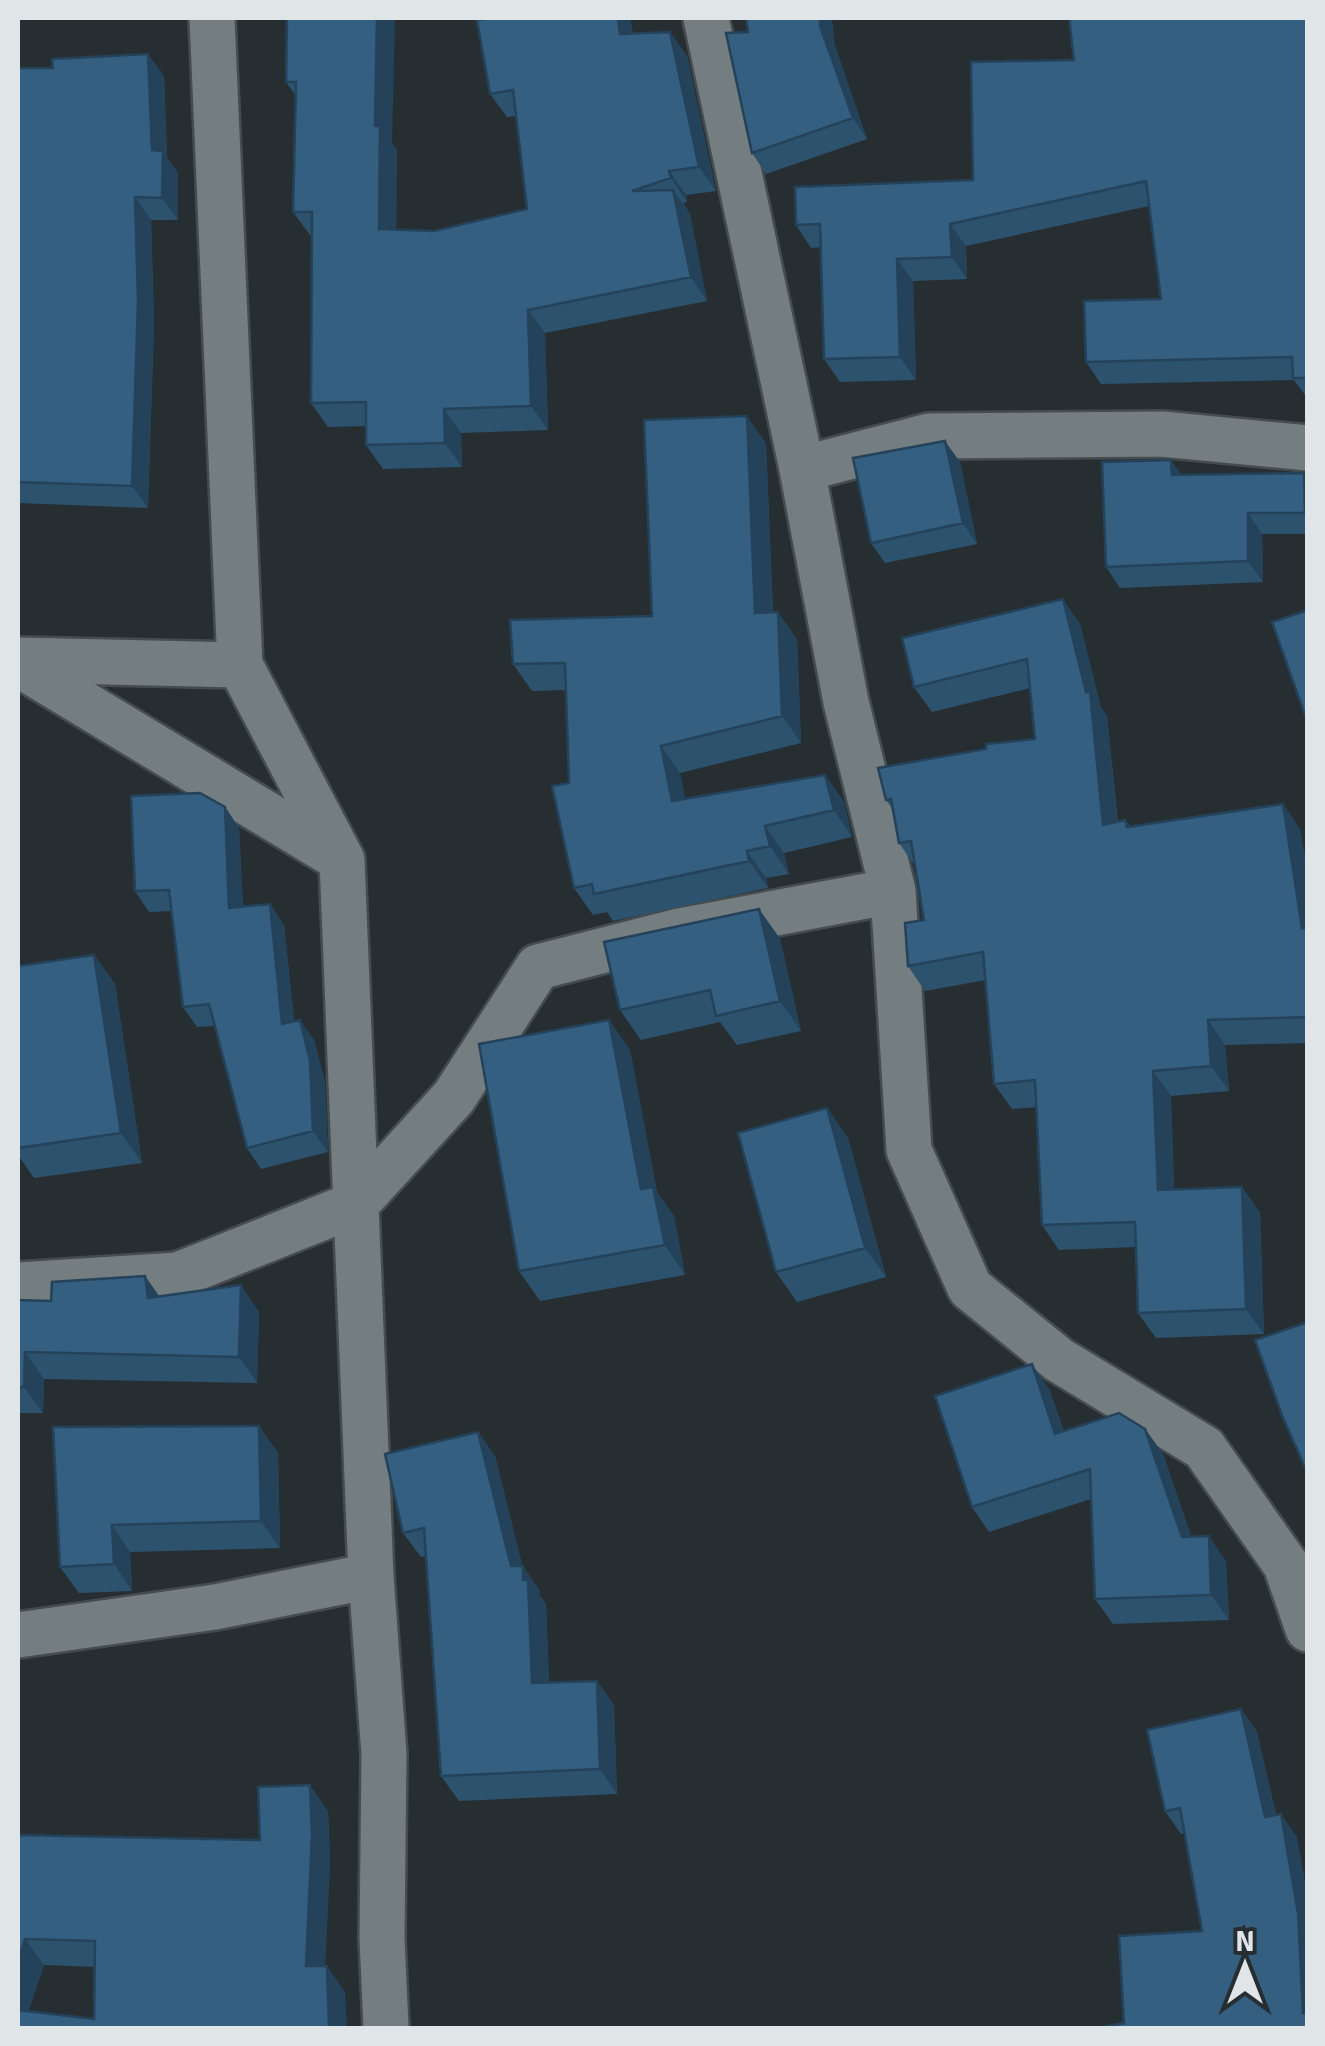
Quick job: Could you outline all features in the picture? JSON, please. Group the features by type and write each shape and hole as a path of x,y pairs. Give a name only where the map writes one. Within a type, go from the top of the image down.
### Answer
{"street":[{"path":"212,18 240,665 342,860 371,1576 384,1754 382,1938 386,2028"},
{"path":"706,18 802,469 846,702 894,891 909,1150 970,1288 1059,1360 1204,1448 1286,1565 1308,1630"},
{"path":"802,469 929,436 1162,434 1308,448"},
{"path":"18,662 240,665"},
{"path":"18,662 342,860"},
{"path":"18,1285 178,1275 356,1204 454,1098 538,967 679,930 894,891"},
{"path":"18,1635 215,1607 371,1576"}],"building":[{"path":"287,18 377,18 375,126 380,126 379,229 434,231 527,209 513,90 490,94 477,20 618,18 620,34 670,32 699,167 669,171 671,178 632,191 673,190 691,277 528,310 531,406 444,409 445,443 366,445 366,402 311,403 312,212 293,212 296,82 286,82"},
{"path":"746,18 820,18 853,118 752,153 726,33 748,32"},
{"path":"1069,18 1308,18 1308,378 1293,378 1292,357 1086,362 1084,301 1161,299 1146,181 950,224 952,257 897,259 900,357 824,359 820,224 796,225 795,187 973,180 971,62 1074,60"},
{"path":"148,54 152,150 163,151 162,198 135,197 138,301 132,486 18,482 18,68 53,68 52,59"},
{"path":"747,416 755,613 778,612 782,716 661,746 672,801 825,775 834,810 765,826 770,846 747,851 749,861 594,894 592,884 574,888 552,786 569,783 565,663 513,664 510,620 652,616 644,420"},
{"path":"945,441 963,523 871,543 853,458"},
{"path":"1171,460 1172,475 1304,473 1305,513 1248,513 1248,561 1106,567 1102,462"},
{"path":"1063,599 1086,692 1090,691 1103,825 1125,820 1127,827 1283,804 1302,928 1308,928 1308,1017 1208,1020 1211,1066 1153,1071 1158,1190 1242,1187 1246,1309 1138,1313 1135,1222 1042,1225 1035,1080 994,1084 983,952 908,966 905,923 924,920 911,841 899,843 891,799 886,800 878,768 986,749 986,744 1035,739 1027,659 914,687 902,638"},
{"path":"1308,610 1308,714 1305,715 1272,622"},
{"path":"200,793 225,807 229,908 270,904 282,1024 300,1020 310,1061 313,1131 247,1148 209,1004 183,1007 169,890 135,891 131,796"},
{"path":"759,909 780,1001 716,1016 710,990 620,1010 604,942"},
{"path":"94,955 121,1133 18,1148 18,966"},
{"path":"609,1020 641,1189 653,1187 665,1245 519,1271 479,1044"},
{"path":"827,1108 865,1248 776,1272 738,1133"},
{"path":"145,1276 148,1298 241,1285 239,1357 25,1352 24,1387 18,1387 18,1300 51,1301 52,1282"},
{"path":"1308,1322 1308,1474 1255,1340"},
{"path":"1032,1364 1055,1434 1119,1413 1145,1429 1182,1537 1209,1536 1211,1595 1095,1599 1090,1469 972,1507 935,1396"},
{"path":"259,1426 261,1521 112,1525 114,1564 60,1567 53,1427"},
{"path":"478,1432 511,1566 523,1566 523,1580 528,1579 532,1683 597,1681 600,1769 441,1776 424,1528 403,1533 385,1454"},
{"path":"1241,1709 1265,1817 1281,1814 1298,1913 1303,2013 1308,2013 1308,2028 1097,2028 1124,2023 1119,1936 1202,1931 1180,1808 1165,1811 1147,1730"},
{"path":"310,1785 312,1834 306,1966 327,1966 329,2028 18,2028 18,2010 94,2019 95,1941 25,1939 18,1962 18,1835 260,1840 258,1787"}]}
